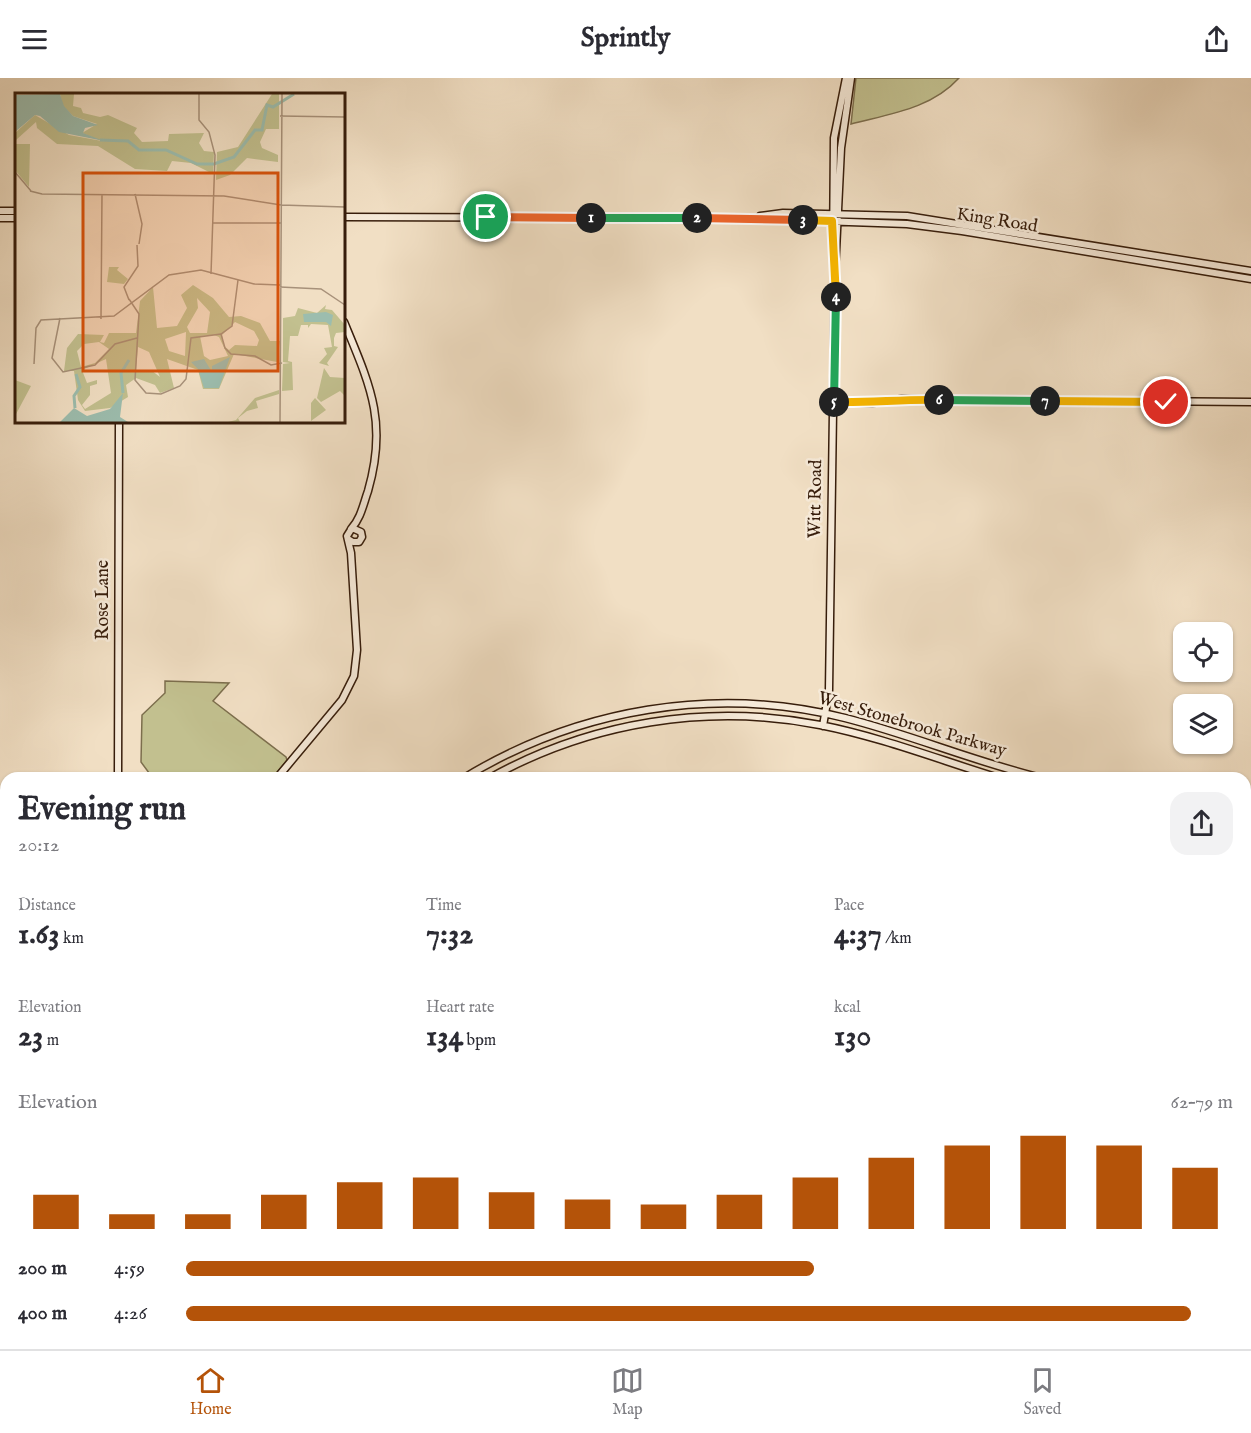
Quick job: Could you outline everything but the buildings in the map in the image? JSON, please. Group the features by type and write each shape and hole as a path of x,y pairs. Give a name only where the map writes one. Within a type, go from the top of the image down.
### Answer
{"street":[{"name":"Witt Road","path":"823,726 829,690 835,272 834,138 846,78"},
{"name":"Witt Road","path":"835,218 841,148 851,78"},
{"path":"0,212 15,211"},
{"name":"King Road","path":"345,217 735,218 783,213 923,225 1033,239 1205,267 1251,271"},
{"name":"King Road","path":"1205,267 1251,279"},
{"path":"282,772 339,704 350,686 357,655 351,555 347,534 360,517 374,470 375,405 369,381 345,324"},
{"path":"833,402 876,403 902,399 1251,402"},
{"name":"Rose Lane","path":"118,772 119,423"},
{"path":"351,555 359,542 360,517"},
{"path":"351,529 356,528 361,531"},
{"path":"348,539 353,543 359,542"},
{"name":"West Stonebrook Parkway","path":"475,772 503,756 550,735 593,721 662,706 699,703 756,704 826,714 1022,772"},
{"name":"West Stonebrook Parkway","path":"503,772 562,745 663,719 726,716 823,726 972,772"},
{"path":"990,772 993,763"},
{"path":"1000,772 1001,766"}],"shaded area":[{"path":"856,78 959,78 936,97 923,104 851,124"},
{"path":"165,681 229,683 213,701 287,760 278,772 148,772 141,762 142,715 165,693"}],"route":[{"path":"486,217 735,218 832,221 836,315 833,402 876,403 902,399 1166,402"}]}
